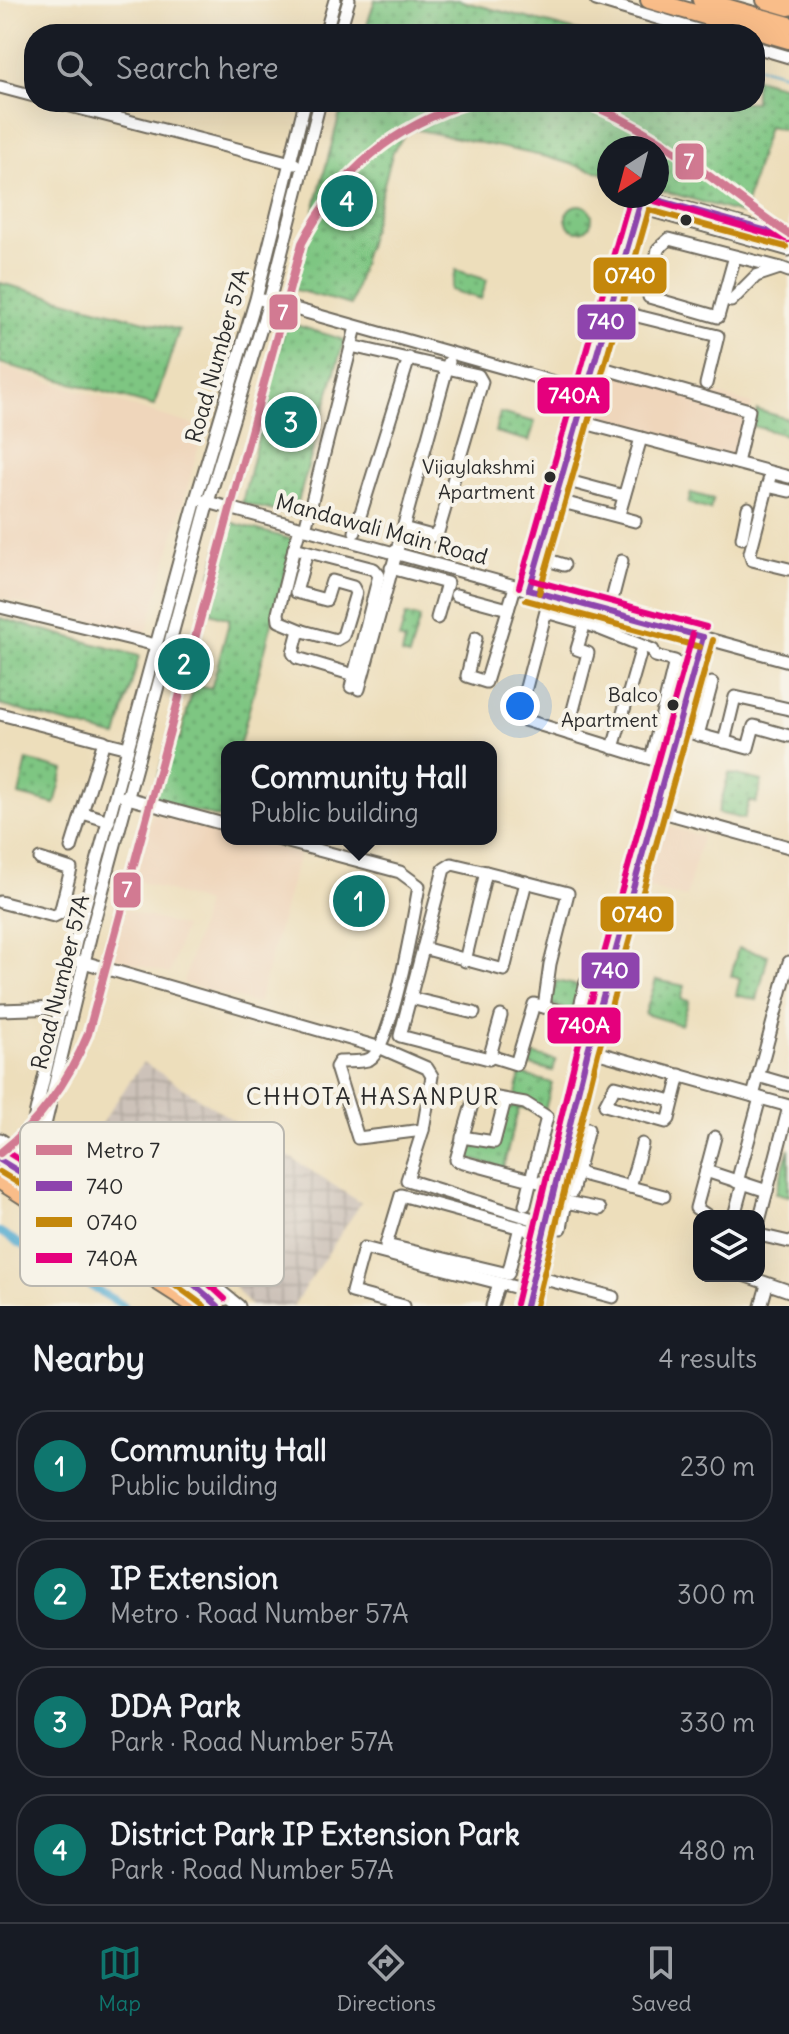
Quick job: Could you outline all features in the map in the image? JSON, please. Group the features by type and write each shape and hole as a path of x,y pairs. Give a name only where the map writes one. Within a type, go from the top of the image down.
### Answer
{"highway":[{"path":"649,0 733,24"},
{"path":"701,0 789,25"},
{"path":"765,0 789,7"},
{"path":"765,33 789,40"}],"main road":[{"path":"1,1157 20,1171"},
{"path":"0,1182 19,1194"},
{"path":"163,1286 194,1306"},
{"path":"197,1286 218,1306"}],"street":[{"path":"328,24 335,0"},
{"path":"342,24 349,0"},
{"path":"596,0 677,24"},
{"path":"765,50 789,57"},
{"path":"0,87 24,93"},
{"path":"94,112 303,165"},
{"name":"Road Number 57A","path":"33,1122 62,1008 92,929 122,796 256,299 302,112"},
{"name":"Road Number 57A","path":"45,1122 81,962 87,901 109,821 122,796 128,748 156,645 269,302 317,112"},
{"path":"669,203 789,237"},
{"path":"529,590 638,208"},
{"path":"642,208 789,250"},
{"path":"735,256 718,317 649,297 658,249 663,241 685,242 785,269"},
{"path":"731,301 756,276 785,269"},
{"path":"256,299 586,391"},
{"path":"609,309 718,336 706,384"},
{"path":"300,550 278,613 279,621 336,640 343,636 356,593 353,587 332,581 326,600 296,592 300,550 302,528 356,327"},
{"path":"351,346 478,375 482,382 438,532 432,536 403,528"},
{"path":"354,684 403,528 451,353"},
{"path":"355,532 409,358"},
{"path":"592,365 749,410 737,463"},
{"path":"577,421 789,477"},
{"path":"620,511 641,438"},
{"path":"771,473 750,553 752,560 789,569"},
{"path":"561,479 624,496"},
{"path":"767,486 789,491"},
{"path":"555,500 635,521"},
{"name":"Mandawali Main Road","path":"202,501 789,661"},
{"path":"742,538 748,508"},
{"path":"300,550 374,569 379,575 354,684"},
{"path":"538,557 564,565"},
{"path":"609,611 622,561"},
{"path":"391,568 447,583 437,618"},
{"path":"476,638 467,676 486,682 515,587"},
{"path":"456,595 508,609"},
{"path":"546,612 585,623 675,664 651,759 518,718 550,596"},
{"path":"0,607 156,645"},
{"path":"567,733 588,653 577,649 585,623"},
{"path":"303,631 298,634 293,653 297,658 354,684"},
{"path":"526,1306 588,1050 703,637"},
{"path":"613,748 642,647"},
{"path":"698,735 712,683"},
{"path":"724,742 735,697 789,709"},
{"path":"0,714 128,748"},
{"path":"677,729 748,748 754,726 789,736"},
{"path":"71,848 104,742"},
{"path":"122,796 221,823"},
{"path":"655,810 789,847"},
{"path":"83,813 109,821"},
{"path":"299,845 400,872 419,886 409,944 381,1048 368,1060 337,1065 355,1136 369,1139 423,1130"},
{"path":"0,902 54,916 60,913 71,869 40,859"},
{"path":"501,1016 489,1059 400,1036 444,869 452,864 568,893 550,964 544,1007"},
{"path":"465,961 486,872"},
{"path":"423,948 504,970 526,882"},
{"path":"65,896 87,901"},
{"path":"81,962 381,1048 431,1073 423,1130 407,1180 545,1228"},
{"path":"735,1210 758,1076 789,962"},
{"path":"578,1015 586,982"},
{"path":"410,998 474,1013"},
{"path":"490,1056 516,1064 534,1004 596,1020"},
{"path":"0,1010 62,1008"},
{"path":"588,1050 789,1107 762,1210"},
{"path":"672,1101 615,1086 605,1105 663,1122 669,1119 680,1075"},
{"path":"758,1076 789,1085"},
{"path":"525,1205 531,1180 547,1117 525,1103 475,1094 456,1160 531,1180 555,1186"},
{"path":"462,1137 494,1142 505,1100"},
{"path":"572,1192 588,1129"},
{"path":"699,1210 696,1208 715,1137"},
{"path":"0,1139 20,1152"},
{"path":"630,1187 642,1144"},
{"path":"559,1168 664,1196"},
{"path":"706,1171 767,1191"},
{"path":"520,1227 508,1274 386,1245 401,1195 520,1227 545,1228"},
{"path":"561,1228 566,1202 600,1209"},
{"path":"551,1204 565,1208"},
{"path":"765,1236 789,1242"},
{"path":"404,1306 352,1292 364,1248 530,1291"},
{"path":"533,1276 613,1297"},
{"path":"760,1282 789,1291"},
{"path":"492,1306 499,1283"},
{"path":"761,1306 767,1285"},
{"path":"217,1286 239,1306"}],"shaded area":[{"path":"599,362 752,404 738,460 584,418"},
{"path":"0,367 204,428 146,635 0,598"},
{"path":"152,814 221,832 221,845 266,845 299,854 258,1004 183,983 206,903 135,880"},
{"path":"661,825 702,836 686,898 645,887"},
{"path":"126,910 184,927 170,974 112,957"},
{"path":"143,1062 236,1122 102,1122"},
{"path":"284,1153 361,1203 293,1306 251,1306 234,1286 284,1286"}],"green space":[{"path":"375,0 458,0 550,24 367,24"},
{"path":"765,81 789,87 789,131 768,126 743,214 669,192 669,136 597,136 597,172 547,157 410,128 393,151 351,305 293,289 340,112 765,112"},
{"path":"579,205 588,209 592,218 588,227 579,231 570,227 566,218 570,209"},
{"path":"456,270 487,280 481,299 451,290"},
{"path":"0,283 179,330 154,406 0,363"},
{"path":"286,322 344,340 294,516 242,503"},
{"path":"757,410 789,419 789,436 753,426"},
{"path":"500,413 535,422 529,441 495,432"},
{"path":"691,493 713,499 710,510 688,503"},
{"path":"226,521 294,540 241,741 221,741 220,818 152,800 169,736 180,739 194,685 211,689 230,619 210,613 219,578 211,575"},
{"path":"406,615 420,618 409,656 402,654 405,641 399,639"},
{"path":"0,618 139,656 117,737 0,705"},
{"path":"27,760 64,770 55,804 19,795"},
{"path":"729,773 762,781 756,803 749,801 744,819 718,813"},
{"path":"738,948 768,955 757,1000 736,995 740,979 731,976"},
{"path":"656,980 685,986 681,999 689,1001 681,1025 645,1014"},
{"path":"556,981 580,986 574,1011 550,1005"},
{"path":"526,1053 556,1060 553,1071 523,1063"},
{"path":"521,1074 552,1083 544,1114 519,1107 503,1168 466,1158 470,1141 491,1146 502,1107 512,1109"},
{"path":"789,1148 789,1196 776,1193"}],"waterway":[{"path":"765,69 789,75"},
{"path":"0,1232 20,1244"},
{"path":"90,1286 124,1306"}],"metro line":[{"name":"7","path":"34,1122 72,1068 88,1034 302,243 334,194 372,154 394,138 444,112"},
{"name":"7","path":"606,112 664,144 789,234"},
{"name":"7","path":"0,1153 20,1136"}],"transit line":[{"name":"740","path":"529,590 641,201 654,199 789,237"},
{"name":"740A","path":"669,205 789,240"},
{"name":"740A","path":"519,587 627,208"},
{"name":"0740","path":"539,593 649,210 786,247"},
{"name":"740A","path":"532,580 706,627"},
{"name":"740","path":"529,590 703,637"},
{"name":"0740","path":"526,600 700,647"},
{"name":"740A","path":"516,1304 578,1047 693,634"},
{"name":"740","path":"526,1306 588,1050 703,637"},
{"name":"0740","path":"536,1306 598,1053 713,640"},
{"name":"740A","path":"5,1151 20,1160"},
{"name":"740","path":"0,1160 20,1172"},
{"name":"0740","path":"0,1172 20,1184"},
{"name":"0740","path":"177,1286 204,1306"},
{"name":"740","path":"196,1286 218,1306"},
{"name":"740A","path":"210,1286 225,1299"}],"place":[{"name":"District Park IP Extension Park","path":"347,201"},
{"name":"DDA Park","path":"291,422"},
{"name":"Vijaylakshmi Apartment","path":"550,477"},
{"name":"IP Extension","path":"184,664"},
{"name":"Balco Apartment","path":"673,705"},
{"name":"Community Hall","path":"359,901"}],"district":[{"name":"CHHOTA HASANPUR","path":"373,1096"}]}
